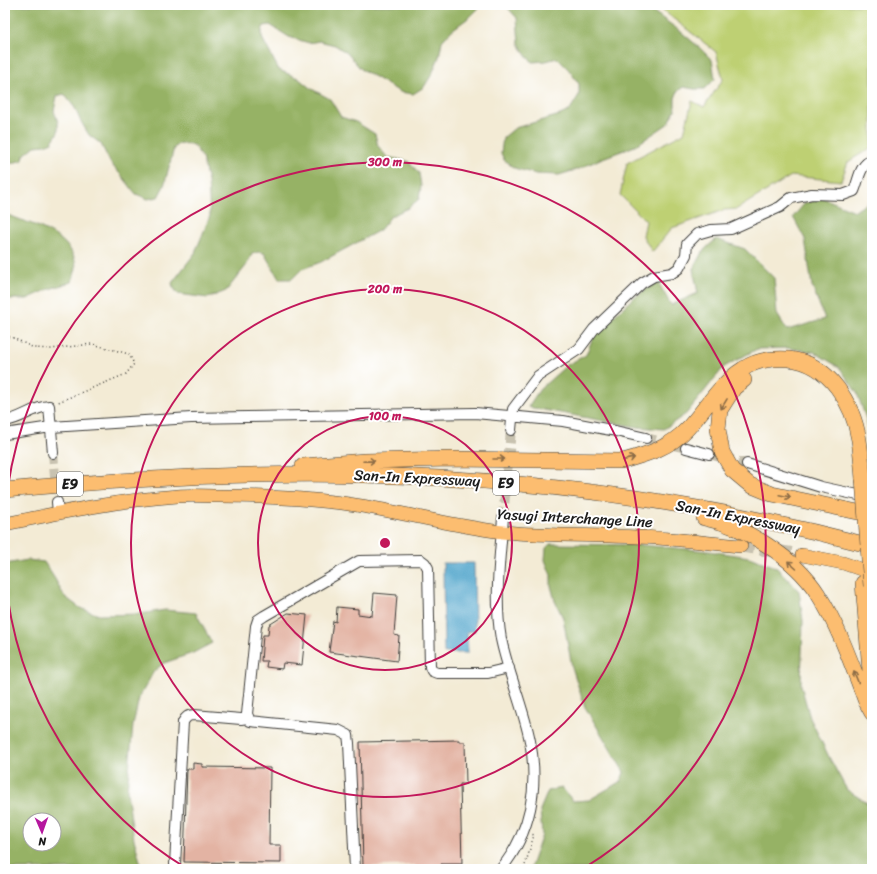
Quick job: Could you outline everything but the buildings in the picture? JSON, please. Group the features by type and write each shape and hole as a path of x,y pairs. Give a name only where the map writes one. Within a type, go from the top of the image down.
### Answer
{"highway":[{"path":"135,479 229,470 373,461 452,459 623,461 650,454 667,446 687,429 726,383 743,368 764,360 800,360 820,370 834,383 846,398 856,426 859,440 859,478 869,585 868,655 872,681"},
{"path":"859,478 853,457 847,423 836,399 822,381 800,369 779,366 754,373 734,388 720,410 718,430 722,452 732,470 750,485 772,494 872,515"},
{"name":"San-In Expressway","path":"5,490 135,479 290,475 364,475 434,478 524,485 609,494 778,524 872,546"},
{"path":"666,503 684,514 711,519 738,529 760,540 797,569 817,592 833,621 866,702 872,713"}],"main road":[{"name":"Yasugi Interchange Line","path":"5,524 58,508 179,496 253,496 344,503 468,527 502,532 541,535 639,537 741,546"},
{"path":"802,555 843,563 869,585"}],"street":[{"path":"511,430 512,409 538,376 579,349 594,329 642,283 654,276 672,273 680,268 686,255 687,244 697,234 711,230 731,229 780,207 792,198 812,194 843,195 854,191 862,168 872,160"},
{"path":"5,421 12,420 42,406 49,406 53,453"},
{"path":"5,434 51,427 191,418 475,413 563,421 646,438"},
{"path":"686,448 709,454"},
{"path":"747,464 821,487 872,498"},
{"path":"501,869 515,849 527,822 533,794 534,767 530,740 501,637 498,612 503,518"},
{"path":"248,718 247,714 256,626 258,620 358,561 421,560 425,563 428,568 430,667 432,672 488,673 509,668"},
{"path":"176,869 175,864 183,722 189,715 241,719 248,718 250,721 338,730 348,735 355,869"}],"path":[{"path":"5,336 34,348 50,349 92,344 129,354 134,364 126,374 49,406"},
{"path":"524,829 534,835 524,869"}],"green space":[{"path":"5,5 496,5 480,7 471,16 452,30 442,41 439,57 432,74 424,87 413,94 400,92 361,69 347,53 335,45 319,41 309,43 289,37 270,25 264,26 262,30 262,38 279,70 298,78 310,88 330,99 341,117 356,122 375,134 378,146 387,157 408,161 419,173 421,186 419,199 408,208 391,216 380,230 321,262 302,269 292,279 279,279 264,253 258,252 252,254 246,266 226,291 208,298 178,294 172,283 195,253 210,216 208,181 202,158 194,145 179,143 174,148 164,186 158,197 148,199 136,194 111,164 101,144 89,135 75,108 64,94 57,96 54,111 58,122 58,132 52,142 45,145 35,146 24,155 23,160 5,165"},
{"path":"498,5 644,5 680,31 712,60 715,79 705,89 683,87 678,91 675,98 675,110 669,123 635,146 600,159 579,169 559,175 536,174 514,168 504,160 501,153 503,138 515,128 569,111 579,95 579,84 569,70 557,58 546,61 532,62 524,53 519,43 517,18 508,8"},
{"path":"656,5 872,5 872,147 848,162 841,181 791,176 737,209 724,210 672,228 652,252 643,236 646,221 620,195 627,163 684,133 692,101 704,107 723,79 716,52"},
{"path":"823,198 855,211 872,200 872,461 866,419 857,393 839,367 814,352 788,348 757,349 724,367 686,414 664,429 637,427 528,407 540,389 567,365 586,355 594,335 633,298 658,282 671,305 698,293 693,269 702,252 716,239 745,249 774,278 777,314 787,330 825,319 812,286 805,239 793,217 805,203"},
{"path":"5,214 38,226 59,238 68,246 76,267 72,282 49,289 27,299 5,299"},
{"path":"550,544 640,545 709,551 749,557 776,567 799,591 803,621 801,685 810,718 847,790 872,806 872,869 530,869 542,835 540,810 548,791 562,788 573,801 589,800 621,781 624,772 585,707 572,667 563,618 555,601 551,586 551,575 545,560 546,548"},
{"path":"28,560 44,562 64,596 80,608 99,615 140,614 165,610 196,613 212,643 193,653 164,663 154,671 139,698 133,725 127,792 134,839 142,869 5,869 5,564"}],"water":[{"path":"443,563 474,563 475,631 467,632 468,653 444,653"}],"tunnel":[{"path":"503,518 511,430"},
{"path":"646,438 686,448"},
{"path":"53,453 57,502"},
{"path":"709,454 747,464"},
{"path":"741,546 802,555"}]}
